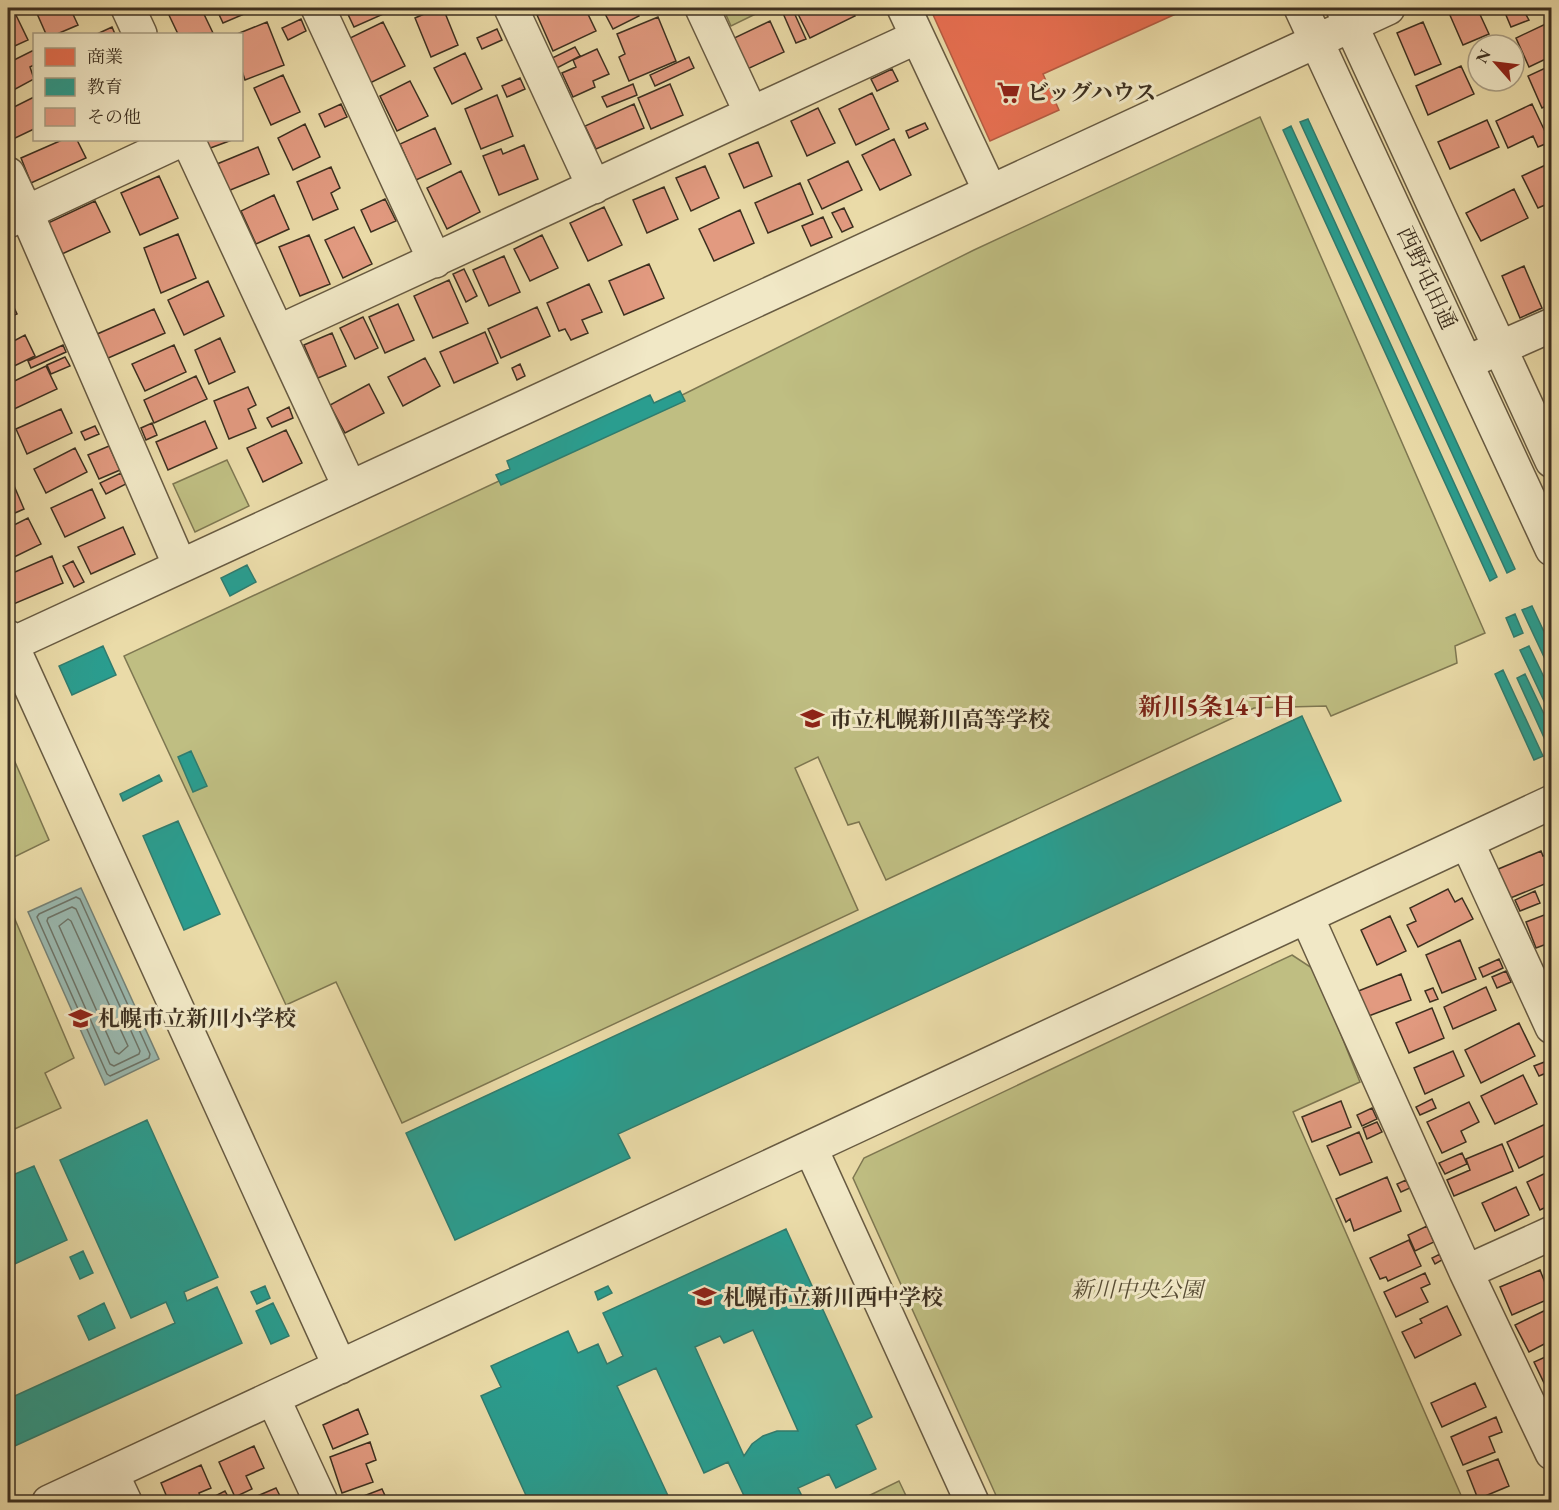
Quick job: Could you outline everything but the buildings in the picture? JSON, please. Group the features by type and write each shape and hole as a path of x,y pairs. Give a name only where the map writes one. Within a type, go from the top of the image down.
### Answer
{"street":[{"path":"128,8 140,33"},
{"path":"318,8 435,261"},
{"path":"511,8 594,187"},
{"path":"702,8 751,113"},
{"path":"903,8 990,191"},
{"name":"西野屯田通","path":"1301,8 1551,549"},
{"path":"340,1368 9,642 350,488 1317,40 1347,16 1388,8"},
{"name":"西野屯田通","path":"1347,16 1551,461"},
{"path":"278,332 917,37"},
{"path":"17,216 179,141"},
{"path":"188,141 350,488"},
{"path":"8,174 17,216 180,566"},
{"path":"1466,363 1551,325"},
{"path":"49,1503 119,1488 273,1398 1551,802"},
{"path":"1467,842 1551,1027"},
{"path":"1307,917 1466,1272 1551,1453"},
{"path":"811,1149 972,1503"},
{"path":"1466,1272 1551,1233"},
{"path":"273,1398 321,1503"}],"green space":[{"path":"723,8 768,8 731,26"},
{"name":"市立札幌新川高等学校","path":"1260,117 1485,633 1455,646 1457,663 1331,716 1326,706 1254,708 886,880 859,822 848,825 818,757 795,768 858,910 402,1123 336,982 286,1005 124,656 662,405 974,250"},
{"path":"227,460 249,506 195,532 173,484"},
{"path":"8,746 49,840 8,860"},
{"path":"8,903 74,1058 45,1073 61,1108 8,1132"},
{"name":"新川中央公園","path":"1292,955 1315,970 1360,1082 1293,1112 1464,1502 999,1502 853,1178 864,1158"},
{"path":"899,1481 909,1502 856,1502"}],"water":[{"path":"81,888 159,1059 105,1085 28,912"}],"place":[{"name":"ビッグハウス","path":"1009,92"},
{"name":"市立札幌新川高等学校","path":"812,719"},
{"name":"札幌市立新川小学校","path":"80,1018"},
{"name":"札幌市立新川西中学校","path":"705,1297"}],"district":[{"name":"新川5条14丁目","path":"1217,706"}]}
